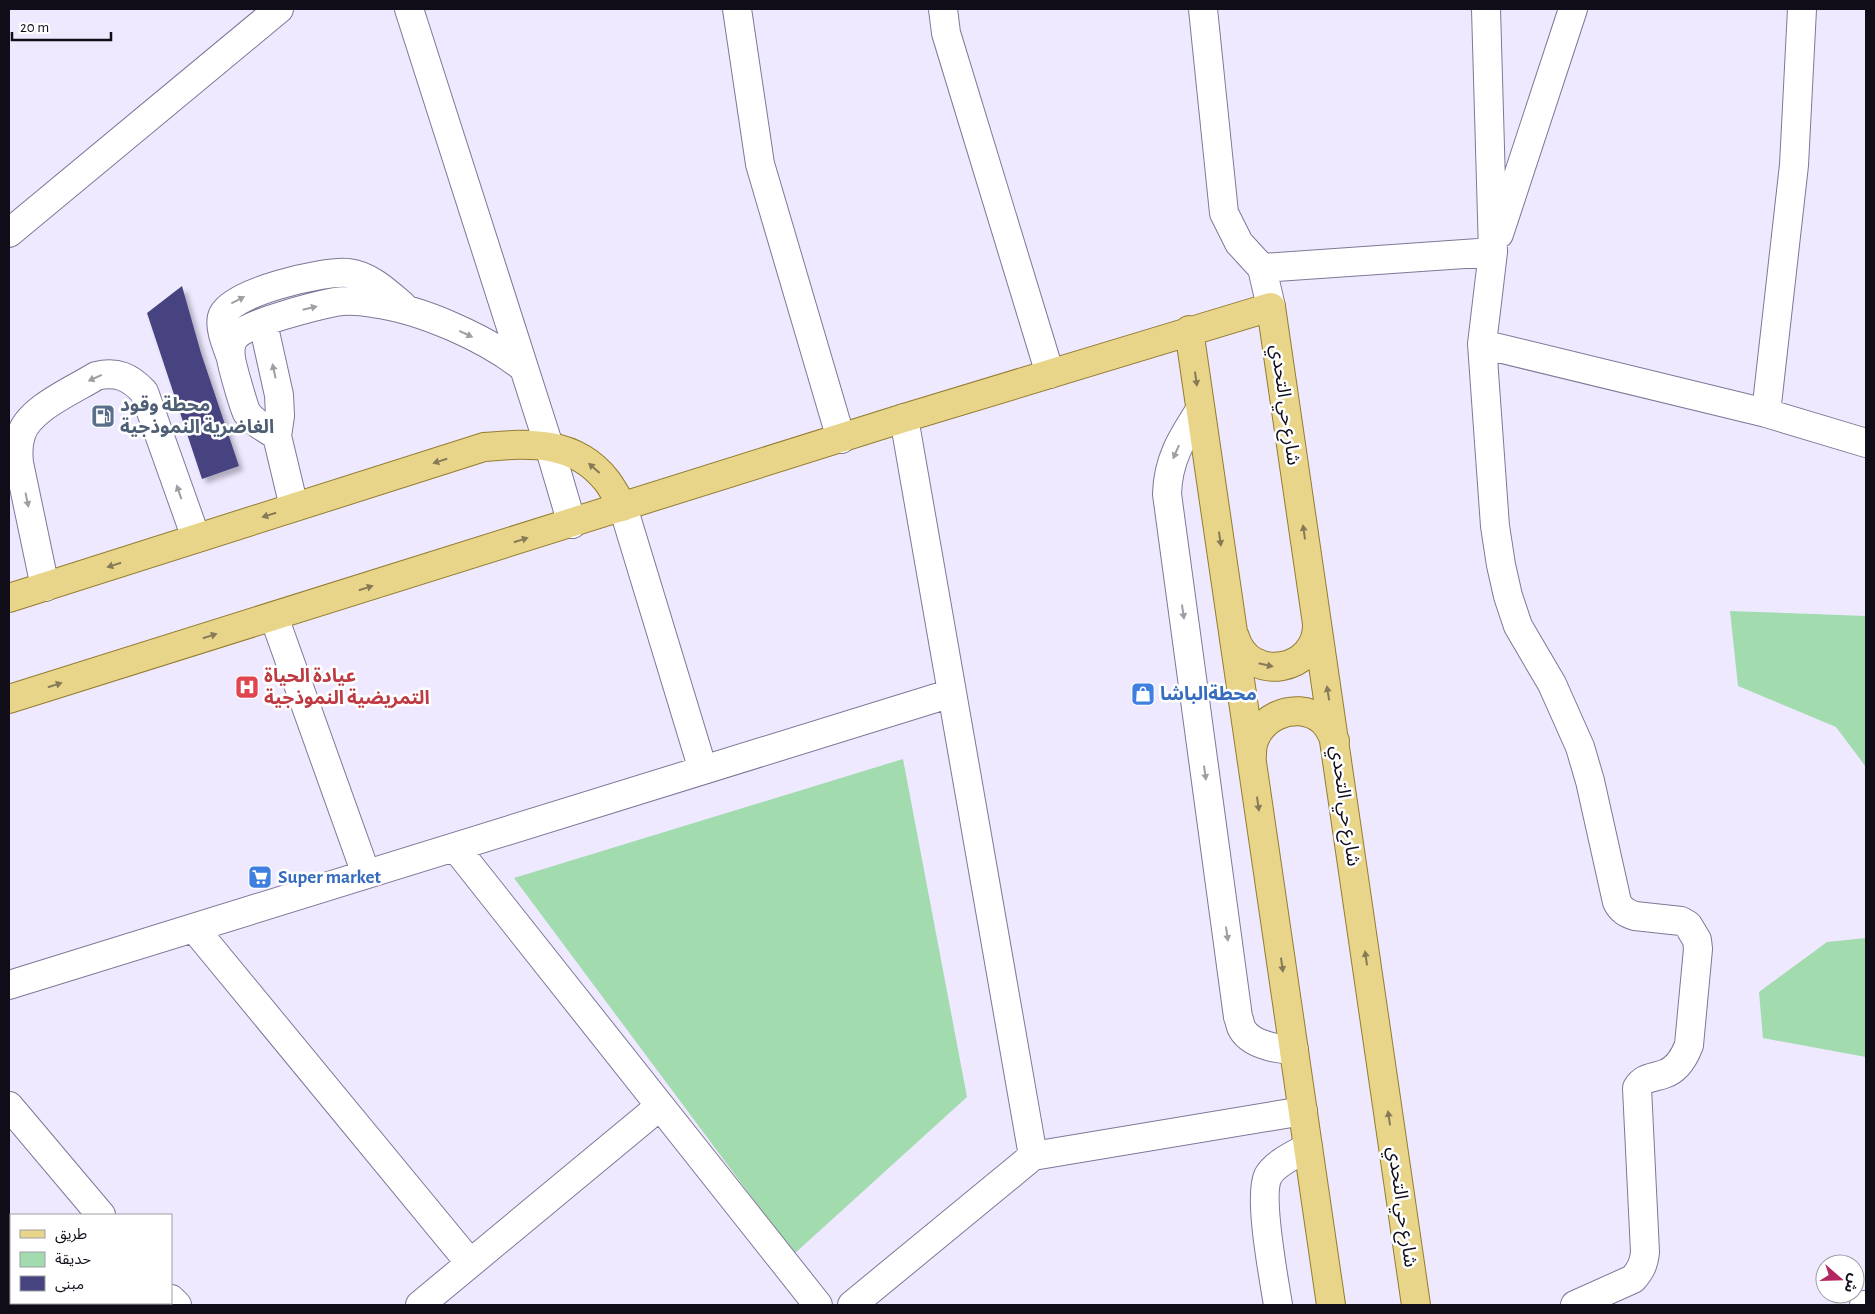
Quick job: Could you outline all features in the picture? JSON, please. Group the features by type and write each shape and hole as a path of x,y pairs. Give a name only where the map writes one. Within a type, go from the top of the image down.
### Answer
{"main road":[{"path":"9,699 572,524 904,418 1189,330 1271,307"},
{"name":"شارع حي التحدي","path":"1271,307 1416,1305"},
{"path":"1189,330 1331,1305"},
{"path":"9,598 484,447 528,444 566,450 591,465 608,482 623,507"},
{"path":"1233,633 1237,644 1249,658 1265,666 1277,667 1299,660 1308,652 1317,630 1316,618"},
{"path":"1253,764 1254,740 1259,730 1278,714 1289,711 1313,715 1323,721 1335,741"}],"street":[{"path":"9,233 279,9"},
{"path":"410,9 572,524"},
{"path":"737,9 760,164 841,439"},
{"path":"943,9 946,33 1050,374"},
{"path":"1203,9 1224,213 1239,243 1262,268 1271,307"},
{"path":"1486,9 1493,252 1482,344 1495,526 1501,565 1508,596 1518,626 1552,684 1580,748 1590,781 1617,902 1627,914 1681,921 1688,925 1694,932 1698,949 1689,1045 1686,1054 1674,1069 1666,1074 1644,1080 1637,1088 1644,1262 1634,1280 1575,1305"},
{"path":"1493,252 1572,9"},
{"path":"1766,413 1794,165 1802,9"},
{"path":"1262,268 1493,252"},
{"path":"277,436 261,426 247,412 222,327 222,316 228,306 239,299 288,282 328,273 348,272 367,279 408,310"},
{"path":"231,358 231,345 236,337 246,329 290,313 336,302 373,303 408,310 431,318 471,336 508,356 524,368"},
{"path":"263,323 279,395 280,416 277,436 294,507"},
{"path":"1482,344 1766,413 1866,443"},
{"path":"45,587 19,462 18,448 21,434 29,420 39,410 96,376 115,374 124,376 136,383 144,392 196,538"},
{"path":"1200,410 1176,450 1170,466 1167,494 1238,1017 1242,1029 1249,1036 1273,1047 1294,1050"},
{"path":"904,418 1033,1156"},
{"path":"623,507 703,770"},
{"path":"274,617 366,874"},
{"path":"9,985 952,693"},
{"path":"455,847 818,1305"},
{"path":"194,928 470,1263"},
{"path":"9,1106 100,1214"},
{"path":"420,1305 660,1106"},
{"path":"852,1305 1033,1156 1303,1111"},
{"path":"1278,1305 1265,1215 1264,1191 1268,1175 1277,1166 1308,1147"}],"green space":[{"path":"1730,611 1866,616 1866,767 1836,727 1738,686"},
{"path":"903,759 967,1097 794,1254 514,878"},
{"path":"1866,938 1866,1057 1763,1038 1759,992 1827,942"}],"building":[{"path":"182,286 201,353 239,466 202,479 147,313"}],"place":[{"name":"محطة وقود الغاضرية النموذجية","path":"103,416"},
{"name":"عيادة الحياة التمريضية النموذجية","path":"247,687"},
{"name":"محطةالباشا","path":"1143,694"},
{"name":"Super market","path":"260,877"}]}
